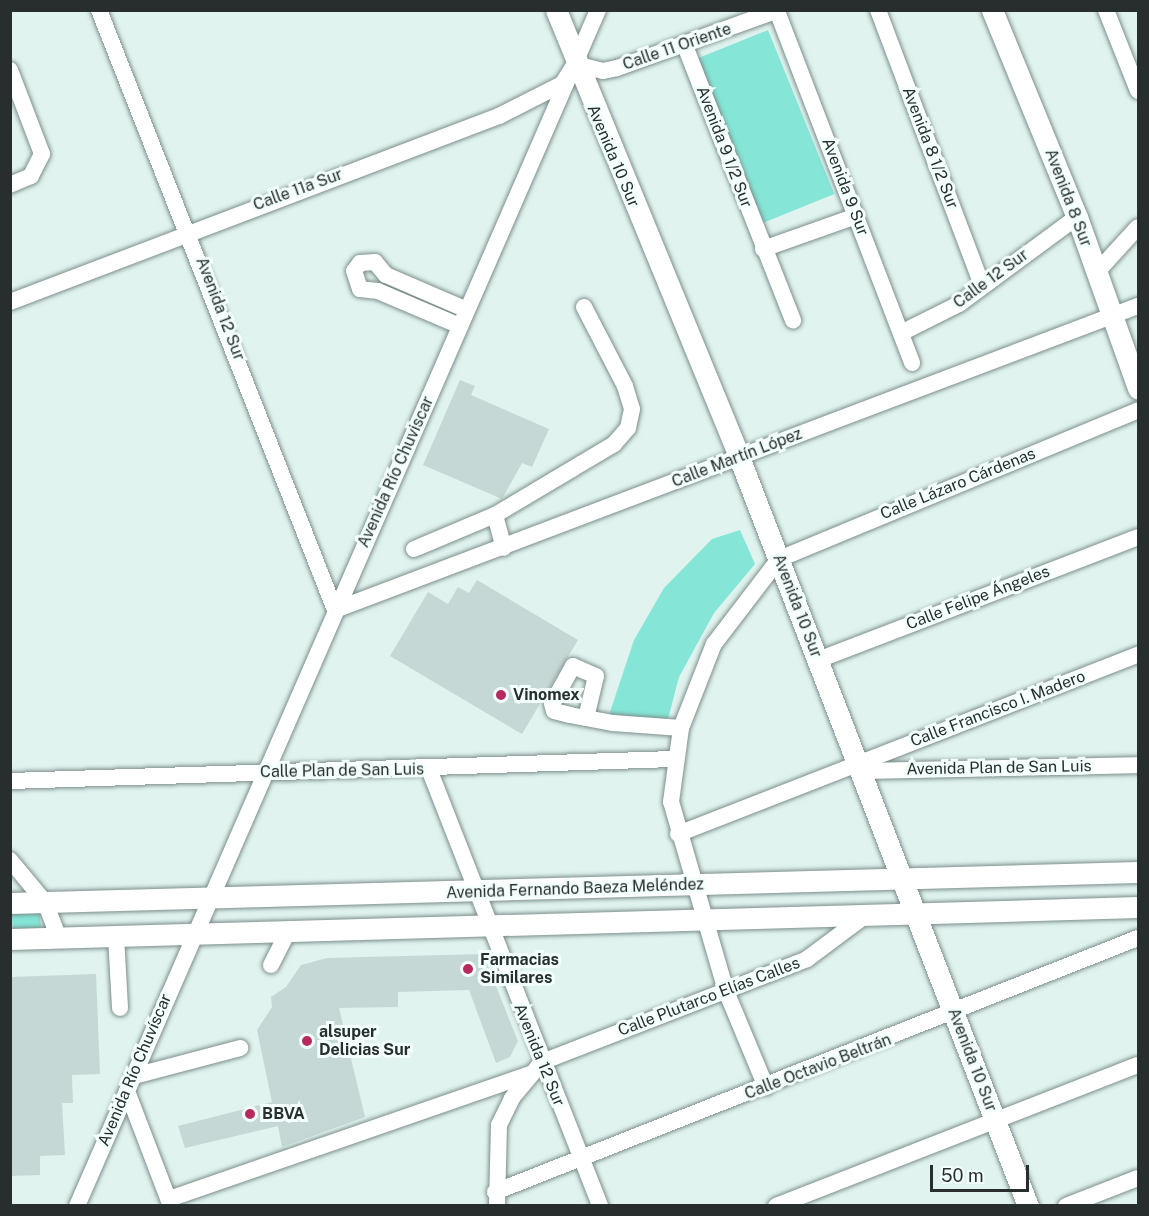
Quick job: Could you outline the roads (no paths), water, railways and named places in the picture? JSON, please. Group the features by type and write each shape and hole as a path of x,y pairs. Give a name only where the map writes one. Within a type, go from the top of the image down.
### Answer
{"main road":[{"name":"Avenida 10 Sur","path":"556,10 575,64 740,457 1028,1206"},
{"name":"Avenida 8 Sur","path":"992,10 1077,217 1138,387"},
{"name":"Avenida Fernando Baeza Meléndez","path":"10,903 1138,872"},
{"name":"Avenida Fernando Baeza Meléndez","path":"10,939 1138,907"}],"street":[{"name":"Avenida 12 Sur","path":"99,10 189,230 335,610"},
{"name":"Avenida Río Chuviscar","path":"193,934 598,10"},
{"name":"Avenida 8 1/2 Sur","path":"878,10 982,285"},
{"path":"1106,10 1138,91"},
{"name":"Calle 11 Oriente","path":"575,64 603,71 685,46 778,11"},
{"name":"Avenida 9 Sur","path":"778,11 912,363"},
{"name":"Avenida 9 1/2 Sur","path":"685,46 793,320"},
{"name":"Calle 11a Sur","path":"10,302 189,230 499,116 562,84 575,64"},
{"path":"10,70 42,154 31,176 10,185"},
{"path":"764,249 856,216"},
{"name":"Calle 12 Sur","path":"901,333 946,312 1077,217"},
{"path":"1096,273 1138,227"},
{"path":"460,326 378,291 360,289 354,271 360,263 375,262 386,275 467,310"},
{"name":"Calle Martín López","path":"335,610 504,548 1138,306"},
{"path":"414,549 495,515 614,444 628,428 632,409 624,386 584,307"},
{"name":"Calle Lázaro Cárdenas","path":"779,559 1138,410"},
{"path":"495,515 504,548"},
{"name":"Calle Felipe Ángeles","path":"818,660 1138,537"},
{"path":"766,1087 726,991 692,886 671,802 673,759 681,728 714,644 779,559"},
{"name":"Calle Francisco I. Madero","path":"859,767 1138,655"},
{"path":"585,718 681,728"},
{"name":"Calle Plan de San Luis","path":"10,781 429,769 673,759"},
{"name":"Avenida Plan de San Luis","path":"859,767 1138,765"},
{"path":"678,834 859,767"},
{"name":"Avenida 12 Sur","path":"429,769 536,1068 600,1206"},
{"path":"10,860 45,902 59,938"},
{"name":"Calle Plutarco Elías Calles","path":"170,1202 536,1068 807,959 866,915"},
{"path":"271,965 288,931"},
{"name":"Avenida Río Chuvíscar","path":"77,1206 193,934"},
{"path":"116,936 120,1008"},
{"name":"Calle Octavio Beltrán","path":"496,1199 580,1160 954,1014 1138,938"},
{"path":"170,1202 130,1083 240,1048"},
{"path":"776,1206 996,1123 1138,1065"},
{"path":"496,1199 499,1125 536,1068"},
{"path":"1066,1206 1138,1178"}],"place":[{"name":"Vinomex","path":"501,695"},
{"name":"Farmacias Similares","path":"468,969"},
{"name":"alsuper Delicias Sur","path":"307,1041"},
{"name":"BBVA","path":"250,1114"}]}
